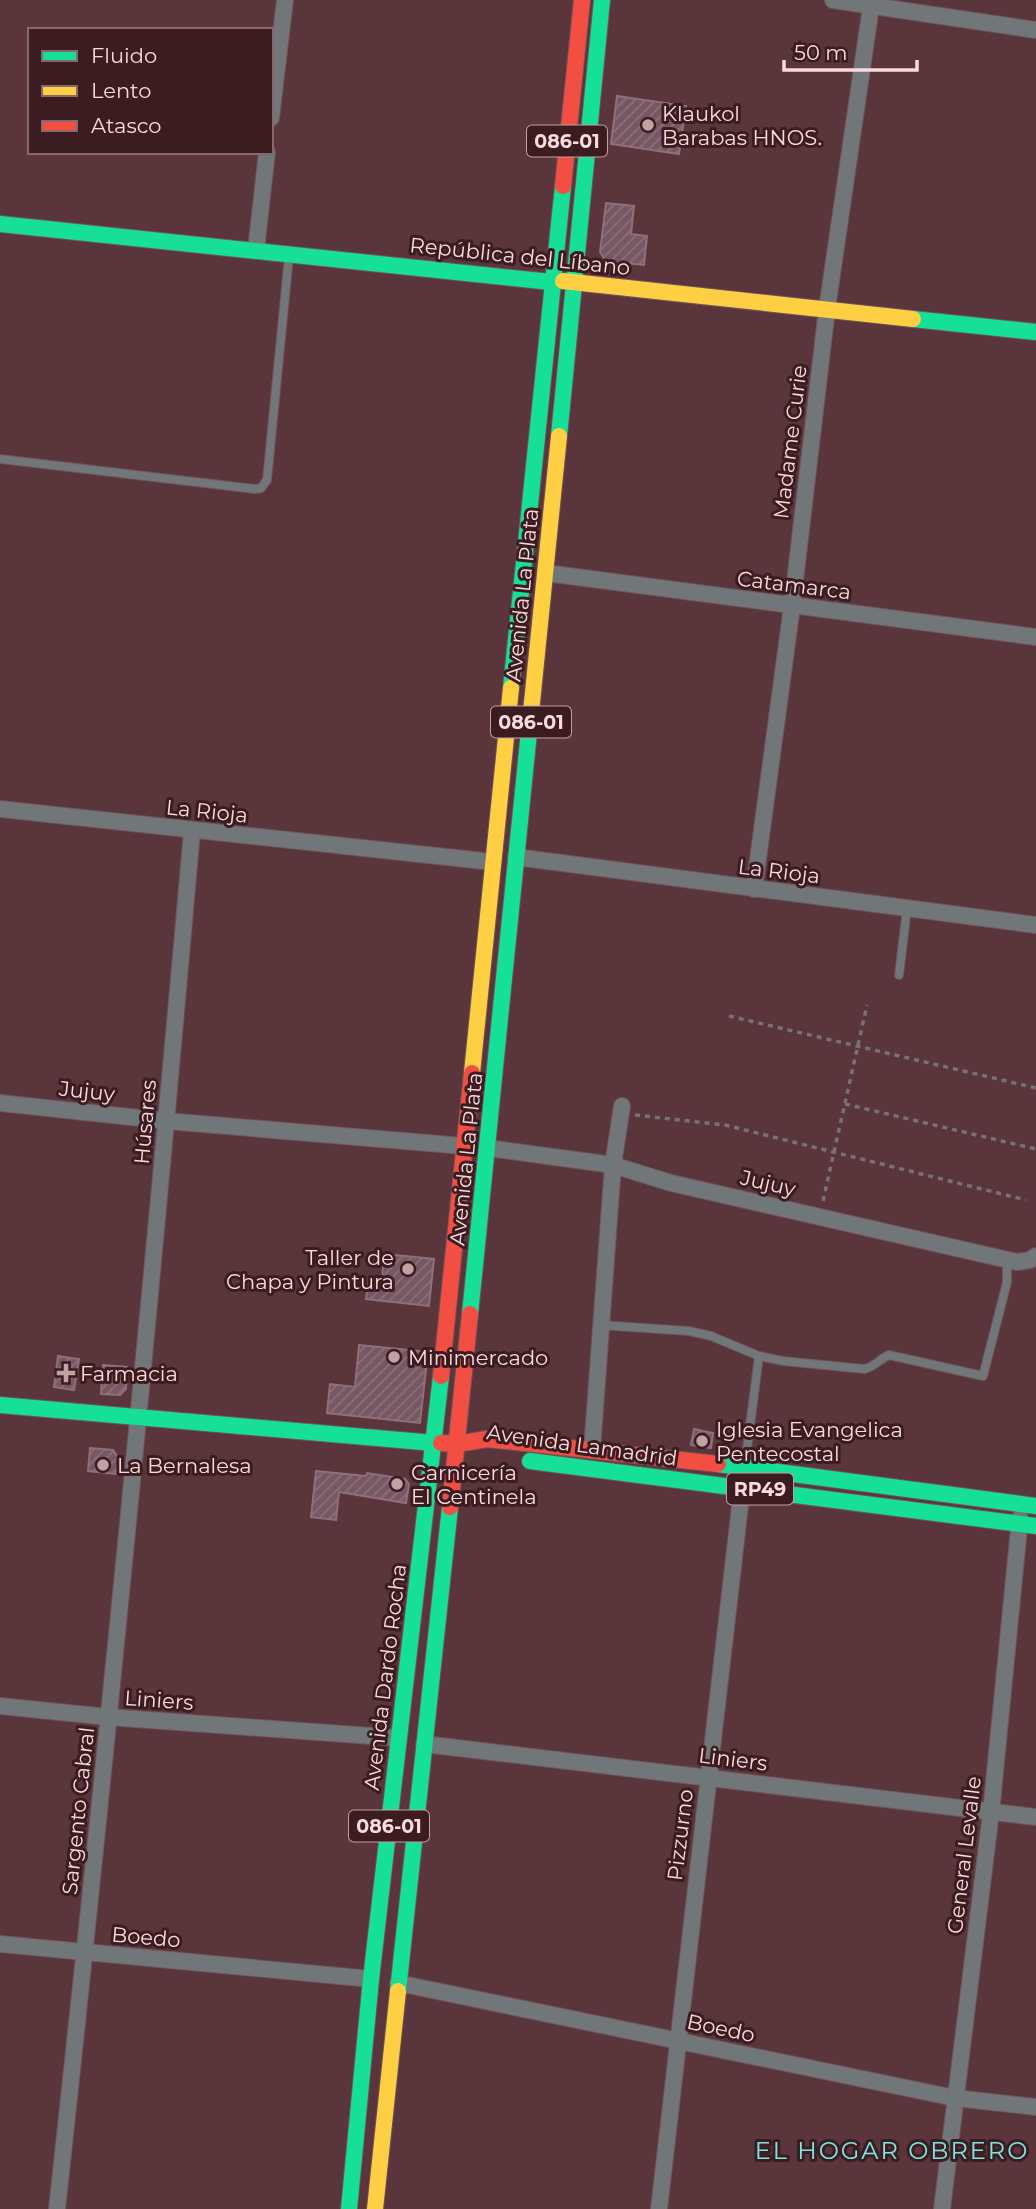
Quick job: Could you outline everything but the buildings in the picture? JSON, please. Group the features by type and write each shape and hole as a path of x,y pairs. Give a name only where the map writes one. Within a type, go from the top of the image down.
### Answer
{"main road":[{"name":"Avenida La Plata","path":"434,1443 582,0"},
{"name":"Avenida La Plata","path":"457,1444 602,0"},
{"name":"República del Líbano","path":"0,224 551,282 572,281 1036,332"},
{"name":"Avenida Lamadrid","path":"0,1405 434,1443 457,1444 488,1438 744,1467 1029,1506"},
{"name":"Avenida Dardo Rocha","path":"349,2209 371,1979 434,1443"},
{"name":"Avenida Lamadrid","path":"457,1444 484,1455"},
{"name":"086-01","path":"375,2209 457,1444"},
{"name":"Avenida Lamadrid","path":"511,1459 1028,1525"}],"street":[{"path":"273,101 285,0"},
{"path":"833,0 872,3 1036,30"},
{"name":"Madame Curie","path":"754,889 792,606 827,309 872,3"},
{"path":"257,250 267,154"},
{"name":"Catamarca","path":"546,573 1036,637"},
{"name":"La Rioja","path":"0,808 493,862"},
{"name":"Húsares","path":"137,1416 167,1121 192,831"},
{"name":"La Rioja","path":"516,857 1036,925"},
{"name":"Jujuy","path":"0,1103 167,1121 463,1146"},
{"path":"592,1450 613,1165 621,1110"},
{"name":"Jujuy","path":"488,1147 613,1165 671,1183 1017,1262 1036,1256"},
{"name":"Sargento Cabral","path":"57,2209 137,1416"},
{"name":"Pizzurno","path":"659,2209 744,1467"},
{"name":"General Levalle","path":"942,2209 1029,1506"},
{"name":"Liniers","path":"0,1706 108,1717 399,1738"},
{"name":"Liniers","path":"424,1744 1036,1817"},
{"name":"Boedo","path":"0,1944 371,1979"},
{"name":"Boedo","path":"398,1983 955,2098 1036,2107"}],"lane":[{"path":"0,459 261,488 267,480 289,253"},
{"path":"899,975 907,909"},
{"path":"600,1325 689,1331 711,1336 759,1356 783,1361 864,1369 874,1366 882,1357 889,1355 983,1376 1007,1282 1007,1259"},
{"path":"744,1467 759,1356"}],"path":[{"path":"820,1217 867,1004"},
{"path":"729,1016 1036,1088"},
{"path":"845,1104 1036,1149"},
{"path":"621,1110 725,1125 1026,1200"}],"traffic: fast":[{"path":"559,436 602,0"},
{"path":"511,688 563,186"},
{"path":"0,224 551,282 563,281"},
{"path":"913,319 1036,332"},
{"path":"470,1314 530,722"},
{"path":"349,2209 371,1979 441,1376"},
{"path":"0,1405 434,1443"},
{"path":"530,1461 1036,1526"},
{"path":"718,1464 1036,1506"},
{"path":"398,1991 450,1507"}],"traffic: slow":[{"path":"563,281 913,319"},
{"path":"530,722 559,436"},
{"path":"472,1073 511,688"},
{"path":"375,2209 398,1991"}],"traffic: jam":[{"path":"563,186 582,0"},
{"path":"441,1376 472,1073"},
{"path":"450,1507 470,1314"},
{"path":"441,1443 457,1444 487,1439 718,1464"}],"place":[{"name":"Klaukol Barabas HNOS.","path":"648,125"},
{"name":"Taller de Chapa y Pintura","path":"408,1269"},
{"name":"Minimercado","path":"394,1357"},
{"name":"Farmacia","path":"66,1373"},
{"name":"Iglesia Evangelica Pentecostal","path":"702,1441"},
{"name":"La Bernalesa","path":"103,1465"},
{"name":"Carnicería El Centinela","path":"397,1484"}],"district":[{"name":"EL HOGAR OBRERO","path":"892,2150"}]}
